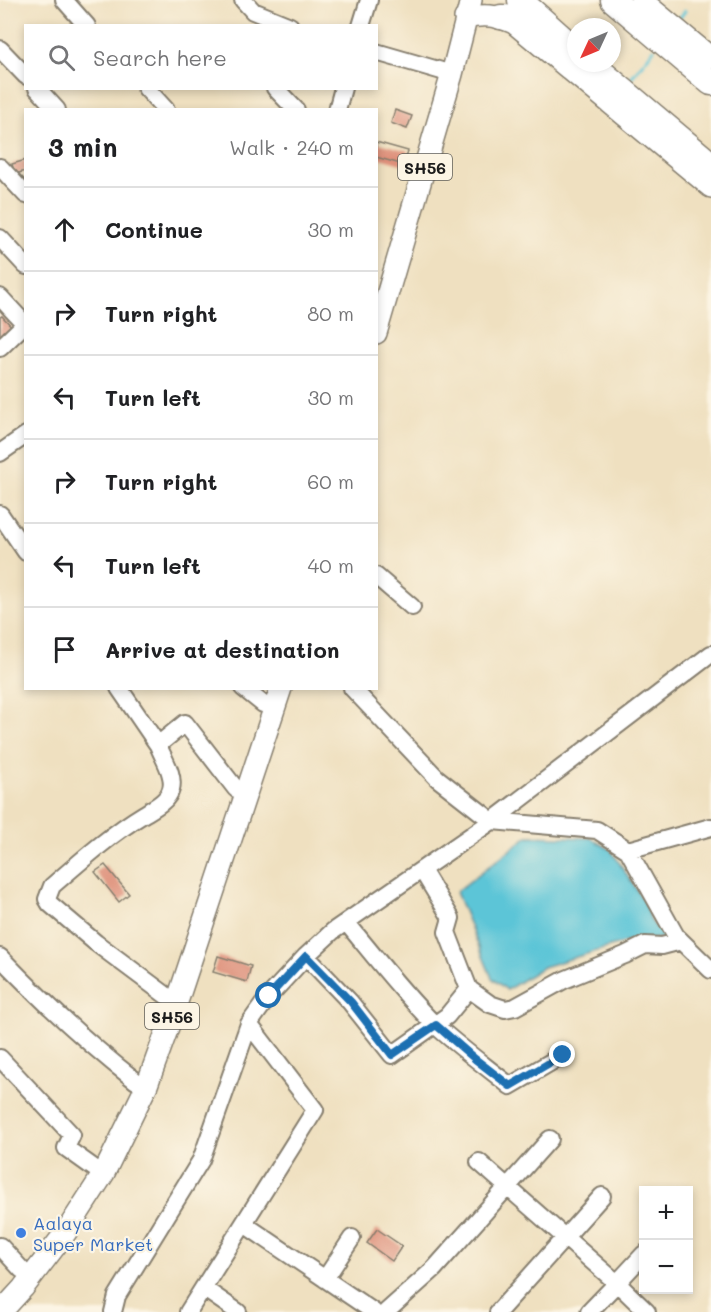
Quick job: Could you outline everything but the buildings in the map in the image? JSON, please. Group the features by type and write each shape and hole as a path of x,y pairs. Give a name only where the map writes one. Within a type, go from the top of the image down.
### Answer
{"highway":[{"path":"520,0 567,42"},
{"path":"613,0 653,23 673,40 711,83"},
{"path":"501,17 526,18 543,22"},
{"path":"598,77 622,101 711,164"}],"main road":[{"path":"641,0 653,23"},
{"path":"464,6 479,15 501,17 514,23 598,77"},
{"name":"SH56","path":"378,326 464,6"},
{"path":"673,40 706,53"},
{"name":"SH56","path":"378,284 446,73"},
{"path":"622,101 711,188"},
{"name":"SH56","path":"0,1295 56,1226 94,1168 136,1081 236,789 272,697"},
{"name":"SH56","path":"1,1312 23,1288 66,1232 104,1173 147,1086 175,1008 272,697"}],"street":[{"path":"64,0 85,24"},
{"path":"243,0 253,11 285,24"},
{"path":"362,24 369,0"},
{"path":"0,49 24,74"},
{"path":"378,53 446,73"},
{"path":"39,90 55,108"},
{"path":"148,90 164,108"},
{"path":"277,90 294,108"},
{"path":"338,108 342,90"},
{"path":"0,167 24,193"},
{"path":"0,238 24,264"},
{"path":"0,297 24,324"},
{"path":"0,348 24,326"},
{"path":"0,453 24,437"},
{"path":"0,514 24,549"},
{"path":"378,578 412,606"},
{"path":"112,1312 117,1296 201,1160 249,1024 269,996 306,956 346,922 492,821 711,654"},
{"path":"120,690 158,745 171,773 172,787 169,795 160,804 128,824 52,886 47,899 96,943 167,996"},
{"path":"249,690 272,697"},
{"path":"354,690 437,778 492,821 597,830 628,850 676,936 711,970"},
{"path":"158,745 185,723 236,789"},
{"path":"628,850 711,827"},
{"path":"422,870 451,918 447,932 469,989 494,1007 510,1009 564,980 625,956 645,945 662,946 681,941"},
{"path":"346,922 380,965 436,1025 510,1086 563,1055"},
{"path":"306,956 351,1002 392,1055 447,1016 469,989"},
{"path":"0,957 45,1004 136,1081"},
{"path":"188,1312 315,1110 249,1024"},
{"path":"0,1058 72,1135 66,1148 94,1168"},
{"path":"386,1312 434,1269 550,1138"},
{"path":"479,1162 647,1312"},
{"path":"500,1311 602,1196"},
{"path":"244,1224 375,1312"},
{"path":"325,1279 352,1238"},
{"path":"0,1246 22,1270"},
{"path":"589,1312 639,1259"},
{"path":"203,1288 238,1312"}],"water":[{"path":"528,836 591,838 611,850 644,901 651,921 665,938 630,941 543,967 507,990 492,978 456,892"}],"waterway":[{"path":"678,20 685,11"},
{"path":"631,78 654,49"}],"place":[{"name":"Aalaya Super Market","path":"21,1233"}],"route":[{"path":"269,996 306,956 351,1002 392,1055 436,1025 510,1086 563,1055"}]}
